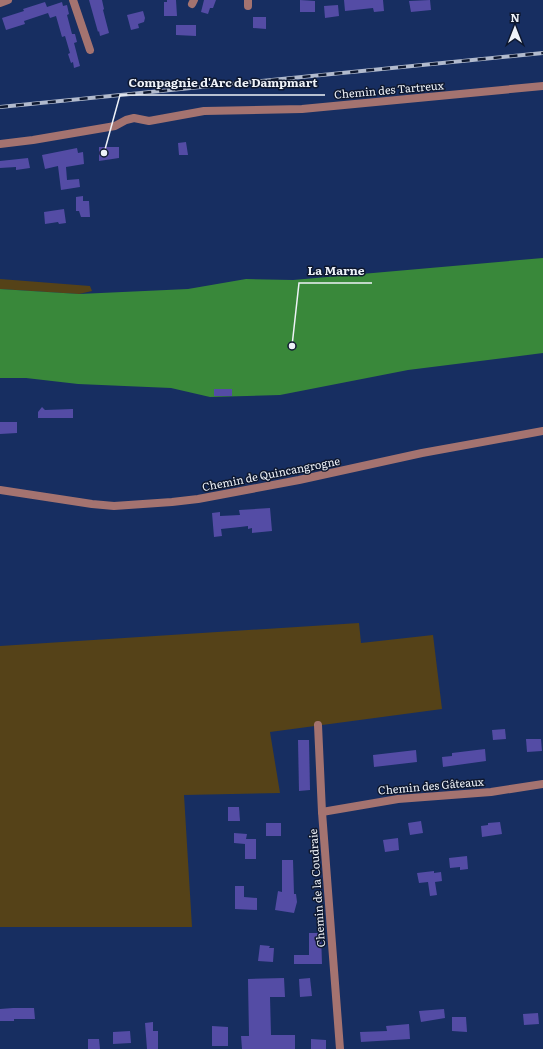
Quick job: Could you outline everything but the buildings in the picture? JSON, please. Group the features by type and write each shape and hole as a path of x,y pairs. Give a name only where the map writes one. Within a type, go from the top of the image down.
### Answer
{"street":[{"path":"0,3 8,0"},
{"path":"73,0 90,50"},
{"name":"Chemin des Tartreux","path":"0,144 115,126 126,120 134,118 149,121 204,112 302,109 543,86"},
{"name":"Chemin de Quincangrogne","path":"0,490 114,506 172,502 299,480 422,454 543,431"},
{"name":"Chemin de la Coudraie","path":"318,725 322,812 340,1049"},
{"name":"Chemin des Gâteaux","path":"322,812 398,798 491,792 543,784"}],"shaded area":[{"path":"543,258 543,353 408,370 280,395 210,397 171,388 78,384 26,378 0,378 0,289 79,294 188,289 246,279 293,280"},
{"path":"0,279 90,286 92,291 79,294 0,289"},
{"path":"359,623 361,643 433,635 442,709 270,732 280,793 184,795 192,927 0,927 0,646"}],"railway":[{"path":"0,107 543,53"}],"place":[{"name":"Compagnie d'Arc de Dampmart","path":"104,153"},
{"name":"La Marne","path":"292,346"}]}
